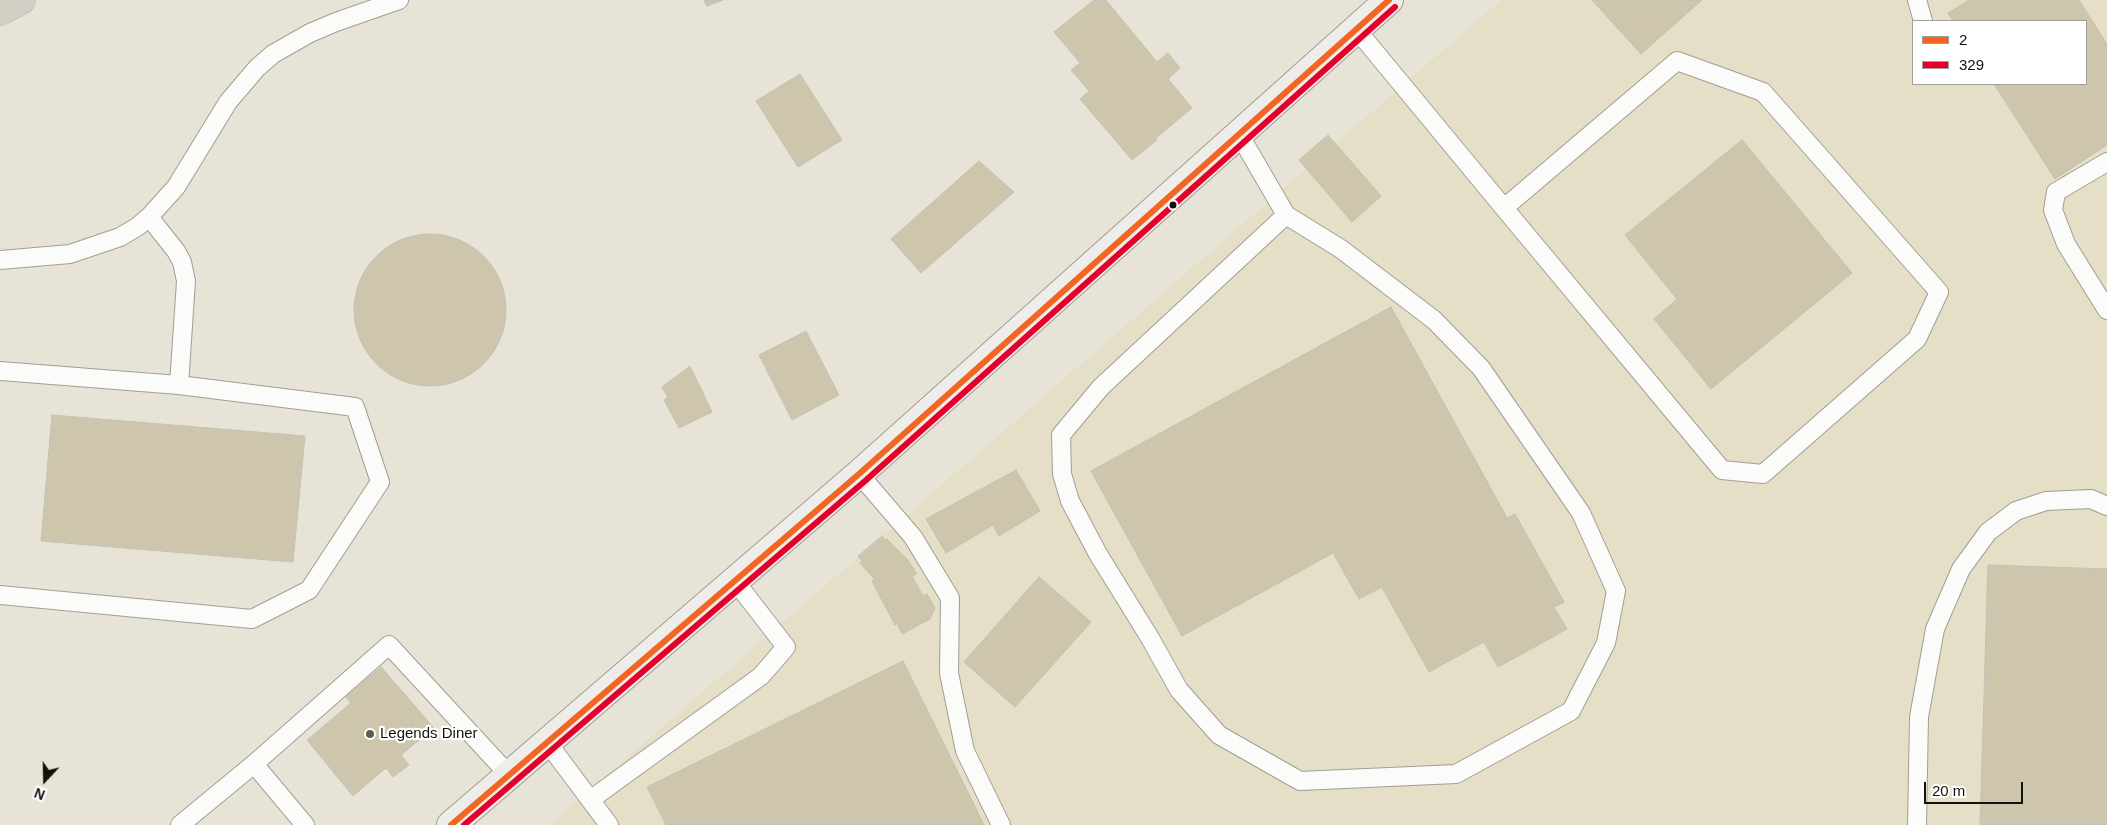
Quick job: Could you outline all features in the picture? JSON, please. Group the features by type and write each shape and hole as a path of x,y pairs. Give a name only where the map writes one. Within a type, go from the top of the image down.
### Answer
{"highway":[{"path":"0,11 21,0"}],"main road":[{"path":"1286,92 1362,0"},
{"path":"450,825 859,474 1390,0"}],"lane":[{"path":"0,260 30,259 84,250 120,237 149,217 176,186 228,102 257,68 272,54 310,33 399,0"},
{"path":"1917,0 1923,20"},
{"path":"1356,30 1504,208 1722,470 1763,474 1917,339 1939,292 1763,92 1677,61 1504,208"},
{"path":"1240,134 1286,215 1341,249 1434,320 1481,368 1581,513 1616,591 1606,643 1571,711 1456,774 1300,780 1219,735 1179,690 1150,638 1098,554 1070,500 1062,474 1061,435 1101,387 1286,215"},
{"path":"2107,162 2056,192 2053,210 2066,244 2107,310"},
{"path":"149,217 176,251 182,262 186,281 179,385"},
{"path":"0,371 179,385 356,407 380,482 309,590 252,619 0,595"},
{"path":"859,474 913,537 950,598 950,673 965,751 1001,825"},
{"path":"1917,825 1920,717 1935,629 1961,569 1988,532 2016,511 2046,501 2091,499 2107,506"},
{"path":"590,800 761,676 786,647 735,581"},
{"path":"180,825 254,764 389,645 509,775"},
{"path":"547,742 609,825"},
{"path":"254,764 305,825"}],"shaded area":[{"path":"1501,0 2107,0 2107,825 549,825"}],"building":[{"path":"704,0 723,0 707,6"},
{"path":"1094,0 1106,0 1157,62 1168,53 1180,68 1168,79 1192,108 1132,160 1080,99 1089,91 1071,70 1080,63 1054,32"},
{"path":"1592,0 1702,0 1641,54"},
{"path":"1969,0 2079,0 2107,44 2107,145 2055,179 1995,85 2087,85 2087,20 1952,20 1948,13"},
{"path":"800,74 842,140 798,167 756,101"},
{"path":"1328,135 1381,196 1352,222 1299,160"},
{"path":"1742,140 1852,273 1711,389 1654,319 1677,299 1625,235"},
{"path":"979,161 1014,192 921,273 891,239"},
{"path":"430,234 445,235 459,240 484,256 500,281 505,295 505,325 500,339 484,364 459,380 445,385 430,386 415,385 401,380 376,364 360,339 355,325 354,310 355,295 360,281 376,256 401,240 415,235"},
{"path":"1391,307 1507,518 1515,514 1564,602 1554,607 1567,629 1498,667 1484,642 1429,672 1382,587 1359,599 1333,553 1182,636 1091,471"},
{"path":"806,331 839,395 792,420 759,355"},
{"path":"690,366 712,412 679,428 664,400 668,397 662,387"},
{"path":"52,415 305,436 293,562 41,541"},
{"path":"1016,470 1040,511 999,536 993,525 946,553 926,519"},
{"path":"882,536 907,559 917,574 912,576 923,596 927,594 935,608 930,619 902,634 897,623 895,625 872,581 875,580 860,563 862,561 858,556"},
{"path":"1988,565 2107,569 2107,825 1980,825"},
{"path":"1039,577 1091,622 1015,707 964,662"},
{"path":"903,661 984,825 666,825 647,787"},
{"name":"Legends Diner","path":"381,667 434,728 401,755 409,765 393,777 386,768 353,796 307,740 351,703 346,697"}],"transit line":[{"name":"2","path":"451,825 859,474 1389,0"},
{"name":"329","path":"464,825 865,481 1395,7"}],"place":[{"name":"Legends Diner","path":"370,734"}]}
